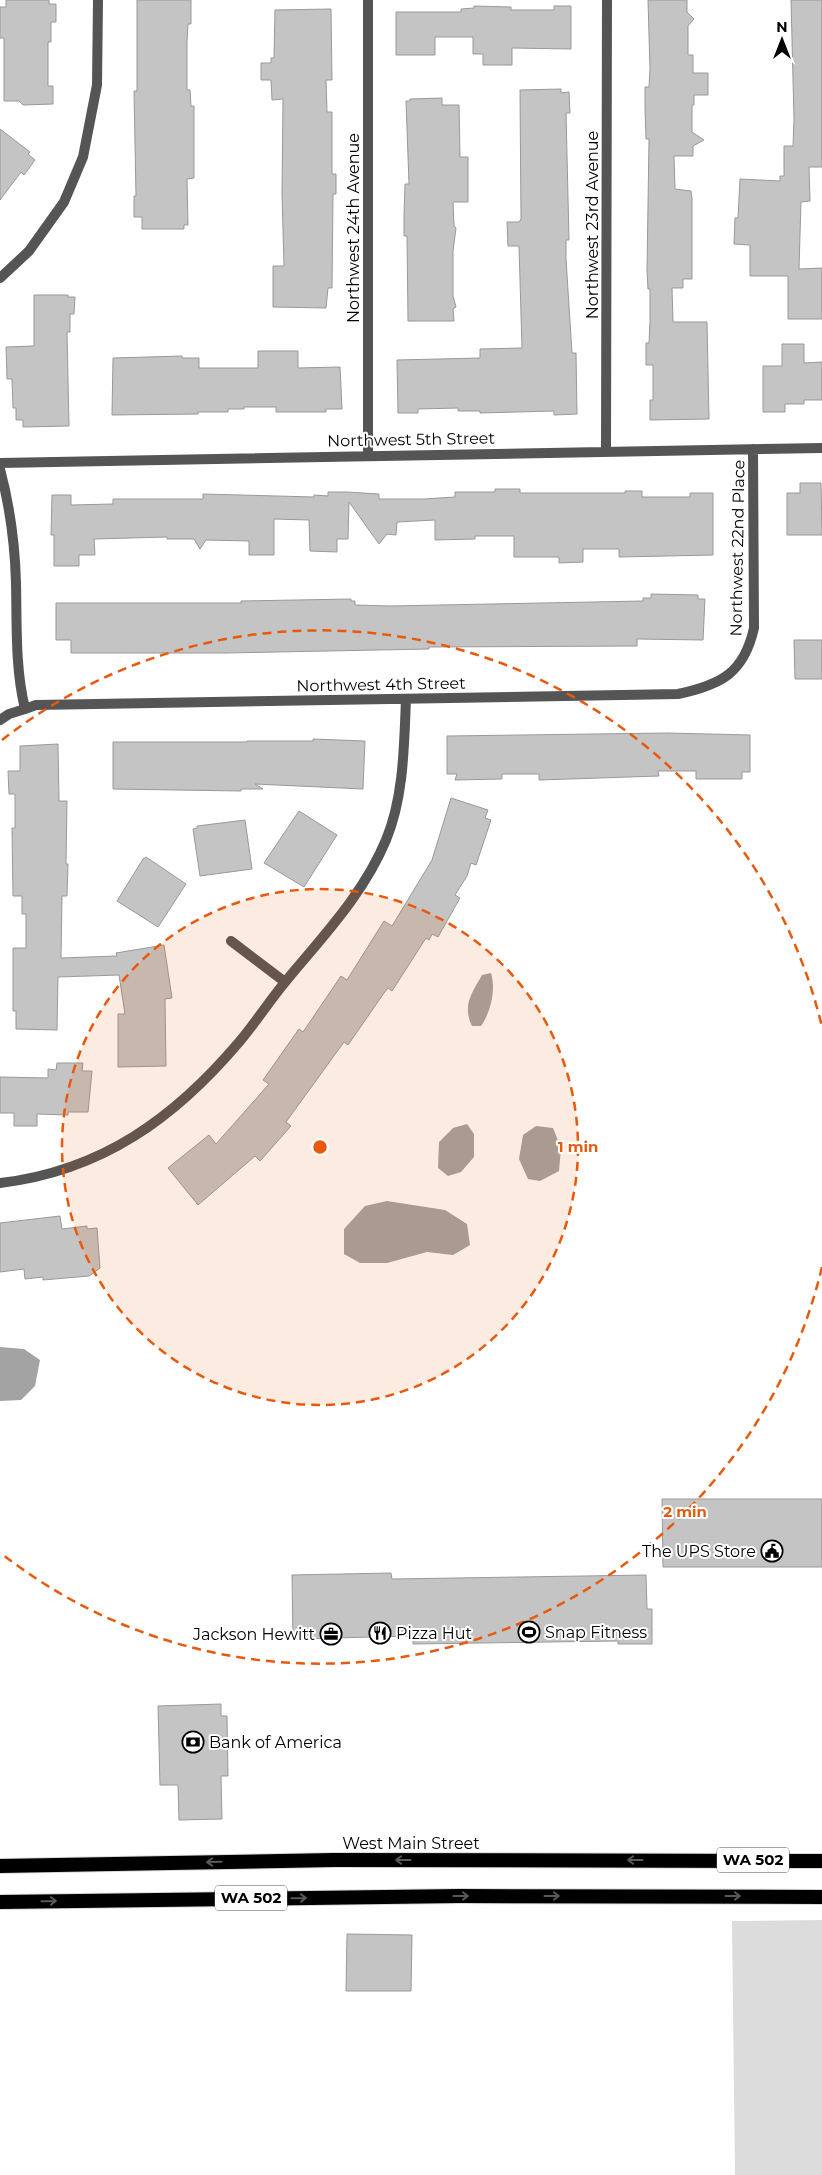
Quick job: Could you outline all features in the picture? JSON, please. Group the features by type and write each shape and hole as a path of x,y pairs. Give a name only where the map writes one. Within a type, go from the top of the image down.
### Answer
{"highway":[{"name":"West Main Street","path":"0,1866 334,1860 822,1861"},
{"name":"WA 502","path":"0,1902 460,1896 822,1897"}],"street":[{"path":"0,278 29,251 64,202 84,157 97,84 98,0"},
{"name":"Northwest 24th Avenue","path":"368,0 368,455"},
{"name":"Northwest 23rd Avenue","path":"606,451 607,0"},
{"name":"Northwest 5th Street","path":"0,462 822,448"},
{"name":"Northwest 22nd Place","path":"733,672 744,660 754,628 753,449"},
{"path":"0,469 9,501 14,536 17,663 25,709"},
{"name":"Northwest 4th Street","path":"0,720 9,714 36,705 678,694 717,684 733,672"},
{"path":"0,1183 33,1179 86,1163 148,1129 197,1088 240,1041 285,982 336,922 370,874 387,838 402,775 406,699"},
{"path":"230,941 285,982"}],"shaded area":[{"path":"491,973 493,993 485,1020 481,1026 472,1026 468,1012 470,999 482,975"},
{"path":"467,1124 474,1134 474,1157 461,1172 448,1176 438,1168 439,1142 453,1128"},
{"path":"536,1126 553,1128 561,1148 559,1171 540,1181 528,1179 519,1159 523,1135"},
{"path":"387,1201 445,1210 467,1224 470,1245 453,1255 427,1252 387,1263 360,1263 344,1254 344,1229 365,1206"},
{"path":"0,1347 24,1349 40,1360 35,1386 21,1400 0,1401"},
{"path":"822,1920 822,2175 735,2175 732,1921"}],"building":[{"path":"6,0 49,0 49,4 56,4 56,22 51,22 51,42 48,42 48,86 53,86 53,104 23,105 19,101 4,101 4,38 0,38 0,7 6,7"},
{"path":"137,0 191,0 191,24 188,24 187,42 187,90 190,90 191,106 194,106 194,178 187,179 188,225 184,225 184,229 142,229 142,217 134,217 134,196 136,196 134,91 137,91"},
{"path":"648,0 687,0 687,12 694,19 688,26 688,55 693,55 693,73 708,73 708,95 694,95 694,105 692,105 692,132 704,140 693,146 693,156 674,156 675,189 691,191 692,279 683,279 683,288 672,288 673,322 707,322 709,419 650,420 650,400 653,400 653,365 646,365 646,343 649,343 650,322 650,289 648,289 647,271 649,139 646,139 645,108 645,87 649,87 650,69"},
{"path":"791,0 822,0 822,167 809,167 810,201 801,202 799,269 822,268 822,319 788,319 788,276 750,276 750,245 734,244 735,218 738,218 740,179 780,181 780,176 784,176 784,146 793,146"},
{"path":"474,6 511,7 511,10 554,10 554,6 571,6 571,49 512,48 512,65 483,65 483,54 473,54 473,37 435,37 435,55 396,55 396,12 461,12 461,9 474,8"},
{"path":"331,9 332,80 326,80 327,112 332,112 332,174 336,174 336,194 333,194 332,288 328,288 326,308 273,307 273,266 284,266 282,194 283,99 272,100 271,80 261,80 261,63 271,63 271,58 274,58 275,10"},
{"path":"561,89 561,93 569,92 570,113 566,113 569,240 566,240 566,259 572,353 576,353 577,414 554,415 554,411 480,413 480,411 458,411 458,408 418,409 418,413 398,413 397,360 480,358 480,349 522,348 519,246 508,246 507,222 519,222 521,219 520,90"},
{"path":"442,98 442,105 459,105 460,157 468,157 468,202 453,202 454,226 456,228 453,251 453,296 456,307 453,309 454,321 408,321 407,236 404,236 405,184 409,184 406,101 410,101 410,99"},
{"path":"0,129 30,152 28,154 35,160 24,175 21,172 0,200"},
{"path":"34,295 68,295 68,297 75,297 74,314 70,314 70,332 67,332 69,426 23,427 23,420 16,420 16,408 13,408 12,379 7,379 6,347 34,346"},
{"path":"782,344 804,344 804,363 822,362 822,400 804,400 804,404 785,404 785,412 763,412 763,366 782,366"},
{"path":"258,351 298,351 298,368 340,367 342,409 326,409 326,412 276,412 276,407 244,407 244,409 228,409 228,412 198,412 198,414 112,415 113,358 182,356 182,358 199,358 199,368 258,368"},
{"path":"800,483 821,483 822,535 787,535 787,493 800,493"},
{"path":"495,489 520,489 520,493 625,493 625,491 642,491 642,497 690,497 690,493 713,493 713,555 619,557 619,549 583,549 583,562 559,563 559,557 514,557 514,536 475,536 475,539 435,540 435,520 397,522 396,535 387,534 379,544 349,502 348,539 337,539 337,552 310,551 309,520 274,519 274,555 249,555 249,541 206,540 200,549 194,539 167,539 167,537 94,539 95,555 79,555 79,566 54,566 54,535 51,535 52,495 71,495 71,505 113,504 113,499 203,499 203,494 314,497 314,495 328,496 328,492 347,492 379,494 379,499 424,499 455,497 455,492 495,492"},
{"path":"651,594 698,595 698,599 705,599 703,640 637,639 637,646 429,647 429,649 226,653 71,653 71,640 56,640 56,603 241,603 241,601 351,599 351,601 355,601 355,605 390,606 643,601 643,598 651,598"},
{"path":"794,640 822,640 822,679 795,679"},
{"path":"667,733 750,735 750,772 742,772 742,779 696,779 696,771 658,771 659,776 539,780 539,774 502,774 502,779 455,780 457,774 447,774 447,736"},
{"path":"313,739 365,741 363,789 255,784 263,789 241,789 241,791 113,789 113,742 247,742 313,741"},
{"path":"58,744 59,801 67,801 66,864 68,864 67,896 62,896 61,958 117,956 116,953 164,945 172,998 165,999 166,1066 118,1067 118,1014 125,1014 119,975 58,977 57,1030 16,1029 16,1011 13,1011 13,948 26,948 26,914 22,914 22,896 13,896 12,828 15,828 15,794 9,794 8,771 20,771 20,746"},
{"path":"451,798 488,810 485,818 491,820 476,865 471,863 467,876 455,895 460,898 438,937 432,934 429,940 426,938 392,991 388,988 348,1045 344,1042 286,1122 291,1126 260,1161 255,1156 198,1205 168,1168 209,1135 216,1144 269,1084 263,1080 299,1029 303,1032 341,976 347,980 384,921 392,926 432,860"},
{"path":"299,811 337,835 304,887 264,863"},
{"path":"245,820 252,869 200,876 193,829 197,828 197,826"},
{"path":"146,857 186,884 158,927 117,901"},
{"path":"57,1063 83,1063 82,1071 92,1071 88,1112 68,1112 68,1115 37,1114 37,1126 14,1126 14,1113 0,1113 0,1077 48,1078 48,1069 56,1070"},
{"path":"60,1216 62,1229 87,1226 87,1229 97,1228 100,1268 89,1276 43,1280 43,1277 25,1279 24,1269 0,1272 0,1223"},
{"path":"662,1499 822,1499 822,1567 663,1567"},
{"path":"391,1573 392,1579 646,1575 647,1609 652,1609 652,1644 618,1644 618,1641 413,1644 413,1636 293,1639 292,1575"},
{"name":"Bank of America","path":"221,1704 221,1716 227,1716 228,1776 221,1776 222,1819 179,1820 178,1785 160,1785 158,1706"},
{"path":"347,1934 412,1935 411,1991 346,1991"}],"place":[{"name":"The UPS Store","path":"772,1551"},
{"name":"Snap Fitness","path":"529,1632"},
{"name":"Pizza Hut","path":"380,1633"},
{"name":"Jackson Hewitt","path":"331,1634"},
{"name":"Bank of America","path":"193,1742"}]}
